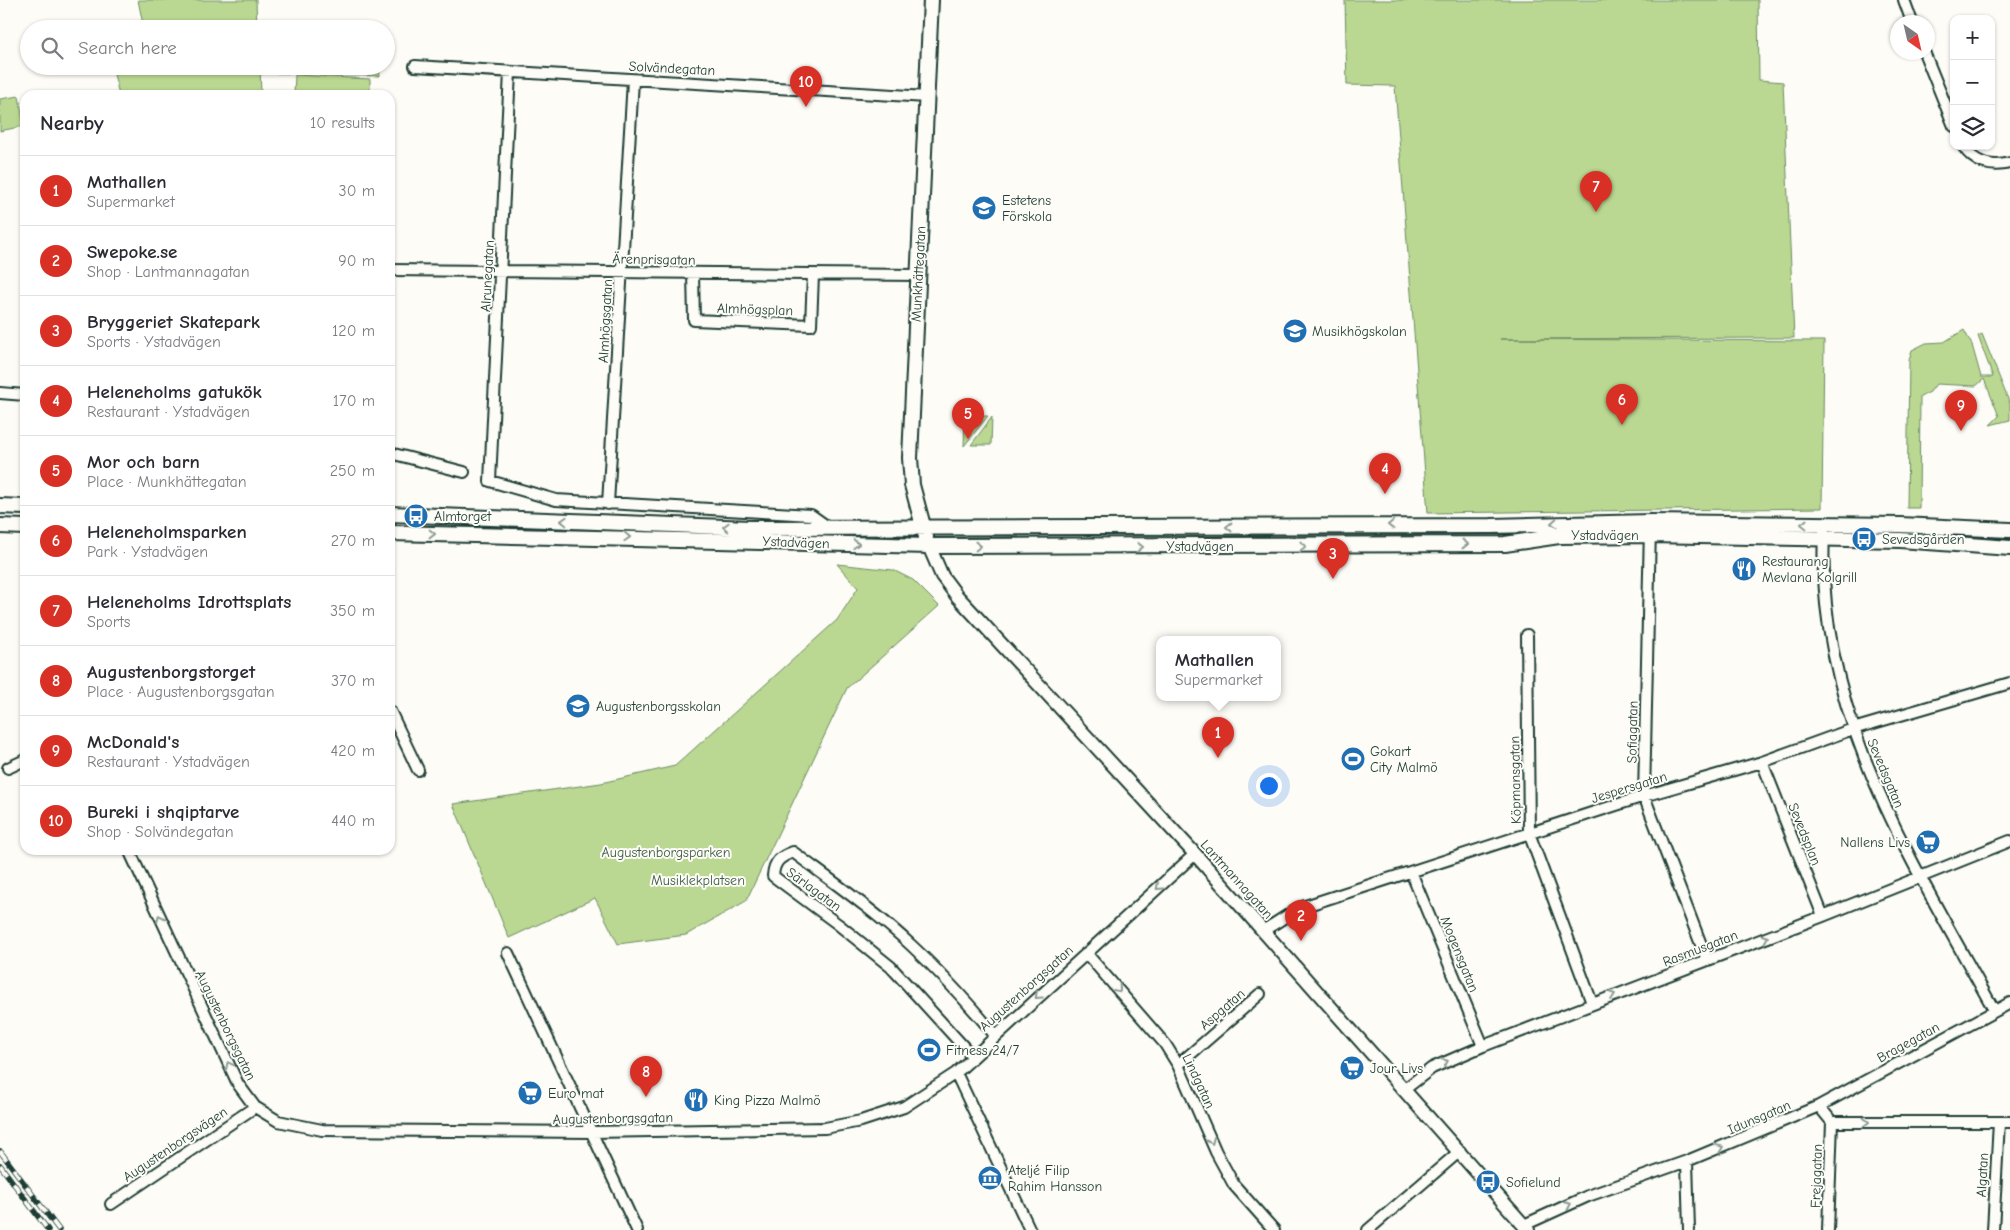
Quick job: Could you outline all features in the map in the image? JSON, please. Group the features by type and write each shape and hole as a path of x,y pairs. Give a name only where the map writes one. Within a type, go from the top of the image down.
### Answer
{"main road":[{"name":"Munkhättegatan","path":"929,546 912,485 910,458 931,0"},
{"path":"0,506 20,507"},
{"name":"Ystadvägen","path":"395,514 750,528 1492,526 1650,529 1824,539 1900,540 2010,548"},
{"name":"Ystadvägen","path":"395,533 929,546 1505,544 1560,536 1650,529 1825,524 2010,530"},
{"path":"0,526 20,527"}],"street":[{"path":"1904,0 1909,15"},
{"path":"1927,60 1950,116"},
{"name":"Solvändegatan","path":"415,66 927,97"},
{"name":"Alrunegatan","path":"490,481 510,72"},
{"name":"Almhögsgatan","path":"608,504 633,80"},
{"path":"1967,150 1980,162 2000,166 2010,163"},
{"name":"Ärenprisgatan","path":"395,270 918,275"},
{"name":"Almhögsplan","path":"693,273 694,320 811,325 813,275"},
{"path":"0,393 20,395"},
{"path":"395,454 464,472"},
{"name":"Ystadvägen","path":"490,481 556,500 811,515 828,527"},
{"name":"Sevedsgatan","path":"1825,524 1824,539 1829,623 1843,699 1853,730 1887,812 1994,1010"},
{"name":"Sofiagatan","path":"1650,529 1644,796 1707,960"},
{"name":"Lantmannagatan","path":"929,546 942,576 957,596 1195,854 1341,1021 1405,1088 1526,1227"},
{"name":"Köpmansgatan","path":"1527,635 1529,833 1592,1003"},
{"name":"Jespersgatan","path":"1263,931 1299,908 1644,796 1762,762 1853,730 2010,683"},
{"path":"395,722 418,770"},
{"path":"8,768 20,762"},
{"name":"Sevedsplan","path":"1762,762 1823,916"},
{"name":"Rasmusgatan","path":"1405,1088 1432,1068 1483,1046 1823,916 2010,841"},
{"name":"Särlagatan","path":"972,1056 891,967 839,924 773,876 774,866 780,857 793,852 872,911 912,946 956,990 995,1035"},
{"name":"Augustenborgsgatan","path":"131,855 230,1068 254,1107 278,1121 322,1130 592,1132 825,1128 861,1121 904,1107 956,1073 972,1056 1195,854"},
{"name":"Mogensgatan","path":"1411,872 1483,1046"},
{"path":"508,953 637,1230"},
{"name":"Lindgatan","path":"1086,953 1165,1044 1178,1065 1216,1152 1234,1185 1274,1230"},
{"name":"Aspgatan","path":"1178,1065 1260,994"},
{"name":"Bragegatan","path":"1819,1106 2010,1003"},
{"path":"956,1073 1030,1230"},
{"path":"1819,1106 1832,1122 2010,1122"},
{"name":"Idunsgatan","path":"1526,1227 1588,1196 1687,1161 1819,1106"},
{"name":"Augustenborgsvägen","path":"111,1204 254,1107"},
{"name":"Frejagatan","path":"1828,1230 1832,1122"},
{"name":"Algatan","path":"1993,1230 1999,1122"},
{"path":"1368,1230 1460,1151"},
{"path":"1687,1161 1689,1230"}],"green space":[{"path":"138,0 256,0 257,20 142,20"},
{"path":"1345,0 1758,0 1759,80 1783,82 1794,338 1500,339 1824,341 1822,508 1428,513 1395,86 1347,85"},
{"path":"114,75 260,75 261,90 118,90"},
{"path":"295,75 370,79 370,90 294,90"},
{"path":"345,75 380,75 380,76"},
{"path":"19,96 20,127 0,131 0,99"},
{"path":"1964,330 1972,345 1981,377 1993,377 1978,336 1982,334 2010,404 2010,420 1990,425 1999,416 1984,379 1976,386 1936,384 1930,392 1920,397 1919,508 1907,508 1909,360 1912,350 1926,343 1944,342"},
{"path":"965,416 988,416 964,446"},
{"path":"992,417 991,445 971,445"},
{"name":"Augustenborgsparken","path":"837,564 893,570 913,580 939,606 847,688 746,901 686,935 618,944 595,898 509,938 453,804 601,783 675,766 837,620 858,588"}],"railway":[{"path":"0,1151 59,1230"},
{"path":"0,1165 48,1230"}],"place":[{"name":"Bureki i shqiptarve","path":"806,107"},
{"name":"Estetens Förskola","path":"984,208"},
{"name":"Heleneholms Idrottsplats","path":"1596,212"},
{"name":"Musikhögskolan","path":"1295,331"},
{"name":"Heleneholmsparken","path":"1622,425"},
{"name":"McDonald's","path":"1961,431"},
{"name":"Mor och barn","path":"968,439"},
{"name":"Heleneholms gatukök","path":"1385,494"},
{"name":"Almtorget","path":"416,516"},
{"name":"Sevedsgården","path":"1864,539"},
{"name":"Restaurang Mevlana Kolgrill","path":"1744,569"},
{"name":"Bryggeriet Skatepark","path":"1333,579"},
{"name":"Augustenborgsskolan","path":"578,706"},
{"name":"Mathallen","path":"1218,758"},
{"name":"Gokart City Malmö","path":"1353,759"},
{"name":"Nallens Livs","path":"1928,842"},
{"name":"Swepoke.se","path":"1301,941"},
{"name":"Fitness 24/7","path":"929,1050"},
{"name":"Jour Livs","path":"1352,1068"},
{"name":"Euro mat","path":"530,1093"},
{"name":"Augustenborgstorget","path":"646,1097"},
{"name":"King Pizza Malmö","path":"696,1100"},
{"name":"Ateljé Filip Rahim Hansson","path":"990,1178"},
{"name":"Sofielund","path":"1488,1182"}],"park label":[{"name":"Musiklekplatsen","path":"698,880"}]}
